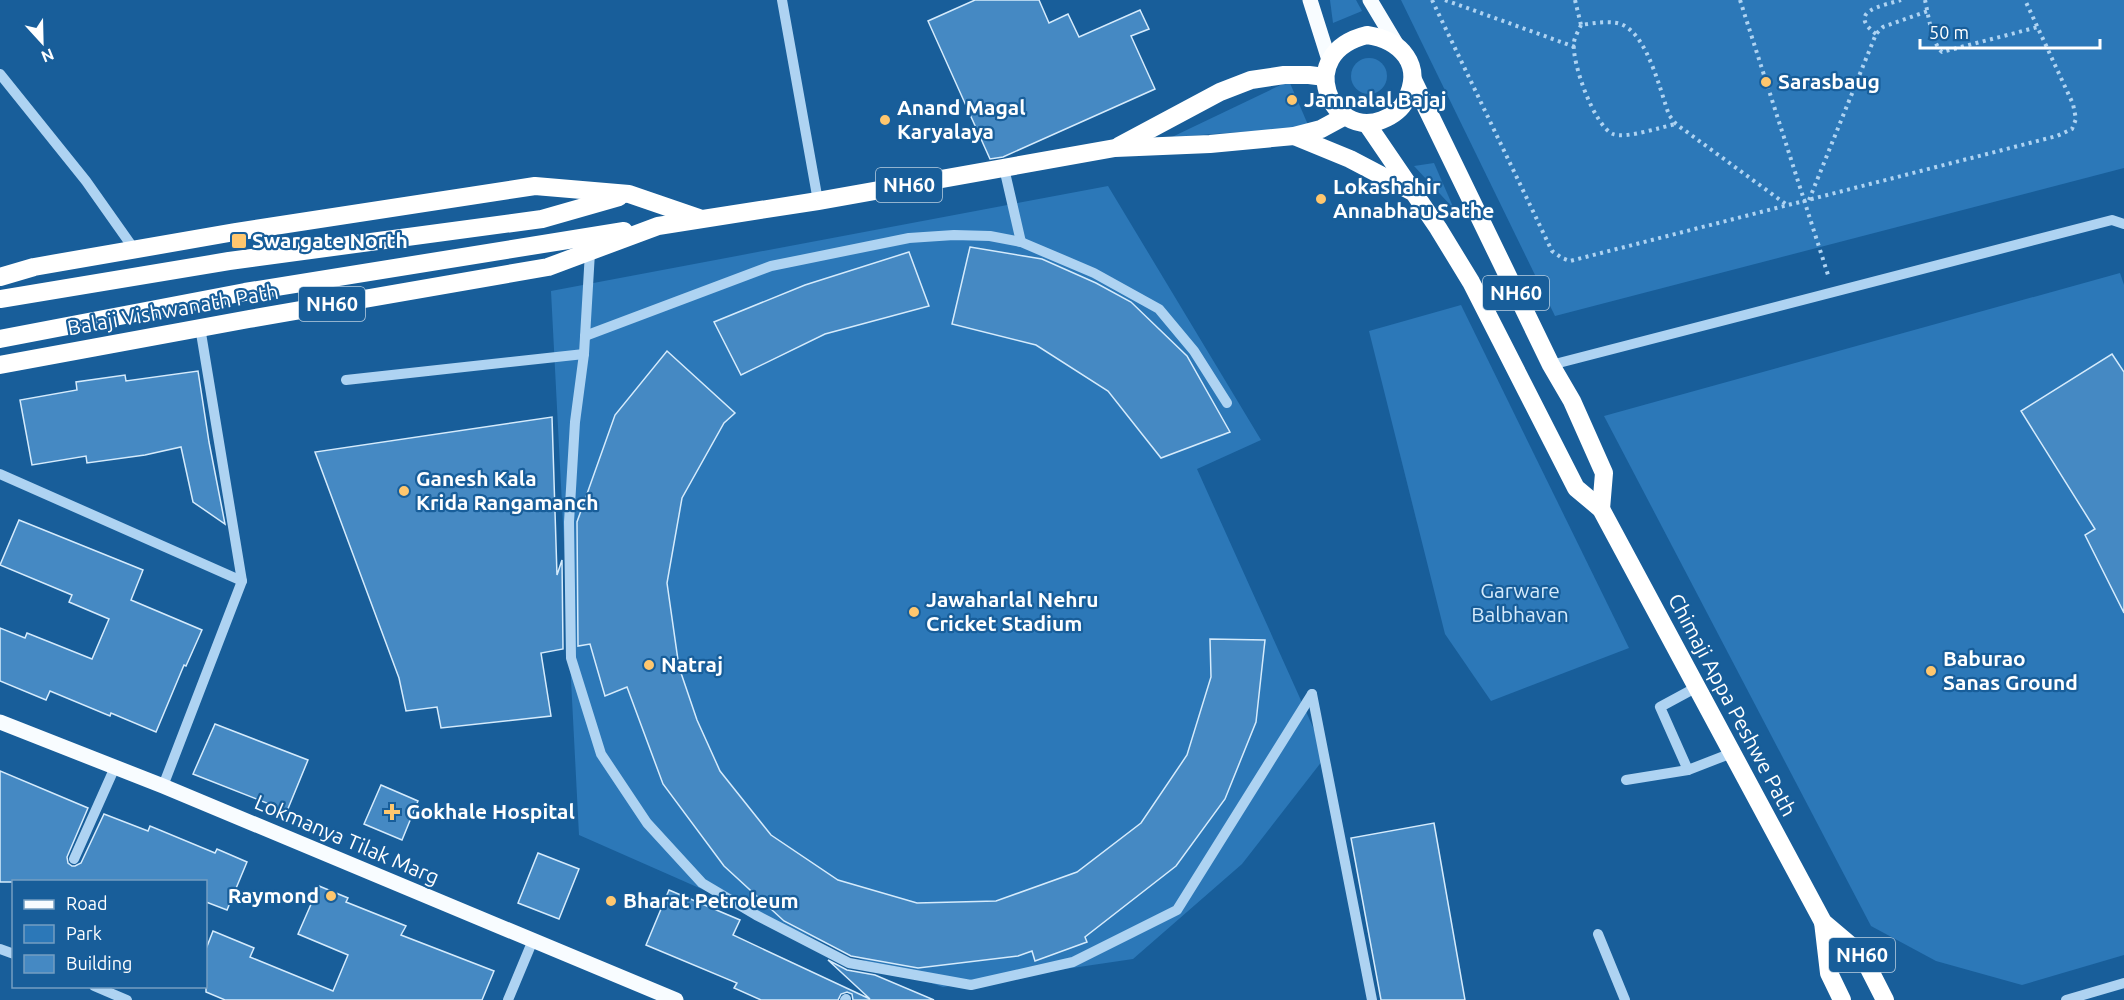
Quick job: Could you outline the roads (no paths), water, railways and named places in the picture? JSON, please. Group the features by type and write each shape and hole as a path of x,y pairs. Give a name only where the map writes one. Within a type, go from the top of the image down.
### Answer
{"highway":[{"path":"1397,45 1383,38 1367,35 1352,39 1338,48 1327,69 1328,94 1336,108 1345,116 1367,124 1392,116 1410,93 1413,80"},
{"name":"NH60","path":"1397,45 1409,61 1413,80 1551,365 1572,401 1604,473 1601,509"},
{"name":"Balaji Vishwanath Path","path":"1115,148 1220,92 1251,80 1284,75 1309,75 1327,69"},
{"name":"Balaji Vishwanath Path","path":"0,365 200,327 548,267 658,226 818,201 1115,148 1210,144 1294,136 1321,129 1345,116"},
{"name":"NH60","path":"1367,124 1438,228 1471,282 1576,488 1601,509"},
{"path":"1294,136 1350,159 1413,191"},
{"name":"Balaji Vishwanath Path","path":"0,277 34,267 235,231 535,186 629,194 704,220"},
{"path":"0,300 229,261 542,219 629,194"},
{"path":"0,339 257,290 533,244 658,226"},
{"name":"Chimaji Appa Peshwe Path","path":"1601,509 1823,922 1862,955 1885,1000"},
{"name":"Chimaji Appa Peshwe Path","path":"1823,922 1829,973 1842,1000"}],"main road":[{"path":"1310,0 1327,69"},
{"path":"1370,0 1397,45"},
{"name":"Lokmanya Tilak Marg","path":"0,722 163,786 676,1000"}],"street":[{"path":"782,0 818,201"},
{"path":"0,74 86,181 134,249"},
{"path":"1004,168 1021,243"},
{"path":"1551,365 2112,220 2124,224"},
{"path":"585,336 771,266 909,238 954,235 990,236 1021,243 1094,273 1159,309 1194,351 1227,404"},
{"path":"590,252 585,354 575,422 569,522 571,658 601,754 647,823 702,883 756,915 849,963 971,984 1073,962 1177,910 1312,694 1372,1000"},
{"path":"163,786 242,581 200,327"},
{"path":"346,380 585,354"},
{"path":"0,474 242,581"},
{"path":"1688,770 1660,707 1697,687"},
{"path":"1626,780 1688,770 1732,753"},
{"path":"74,860 115,767"},
{"path":"1598,934 1625,1000"},
{"path":"508,1000 533,940"},
{"path":"2066,1000 2124,983"},
{"path":"98,992 127,1000"}],"place":[{"name":"Sarasbaug","path":"1766,82"},
{"name":"Jamnalal Bajaj","path":"1292,100"},
{"name":"Anand Magal Karyalaya","path":"885,120"},
{"name":"Lokashahir Annabhau Sathe","path":"1321,199"},
{"name":"Swargate North","path":"239,241"},
{"name":"Ganesh Kala Krida Rangamanch","path":"404,491"},
{"name":"Jawaharlal Nehru Cricket Stadium","path":"914,612"},
{"name":"Natraj","path":"649,665"},
{"name":"Baburao Sanas Ground","path":"1931,671"},
{"name":"Gokhale Hospital","path":"392,812"},
{"name":"Raymond","path":"331,896"},
{"name":"Bharat Petroleum","path":"611,901"}],"park label":[{"name":"Garware Balbhavan","path":"1520,603"}]}
